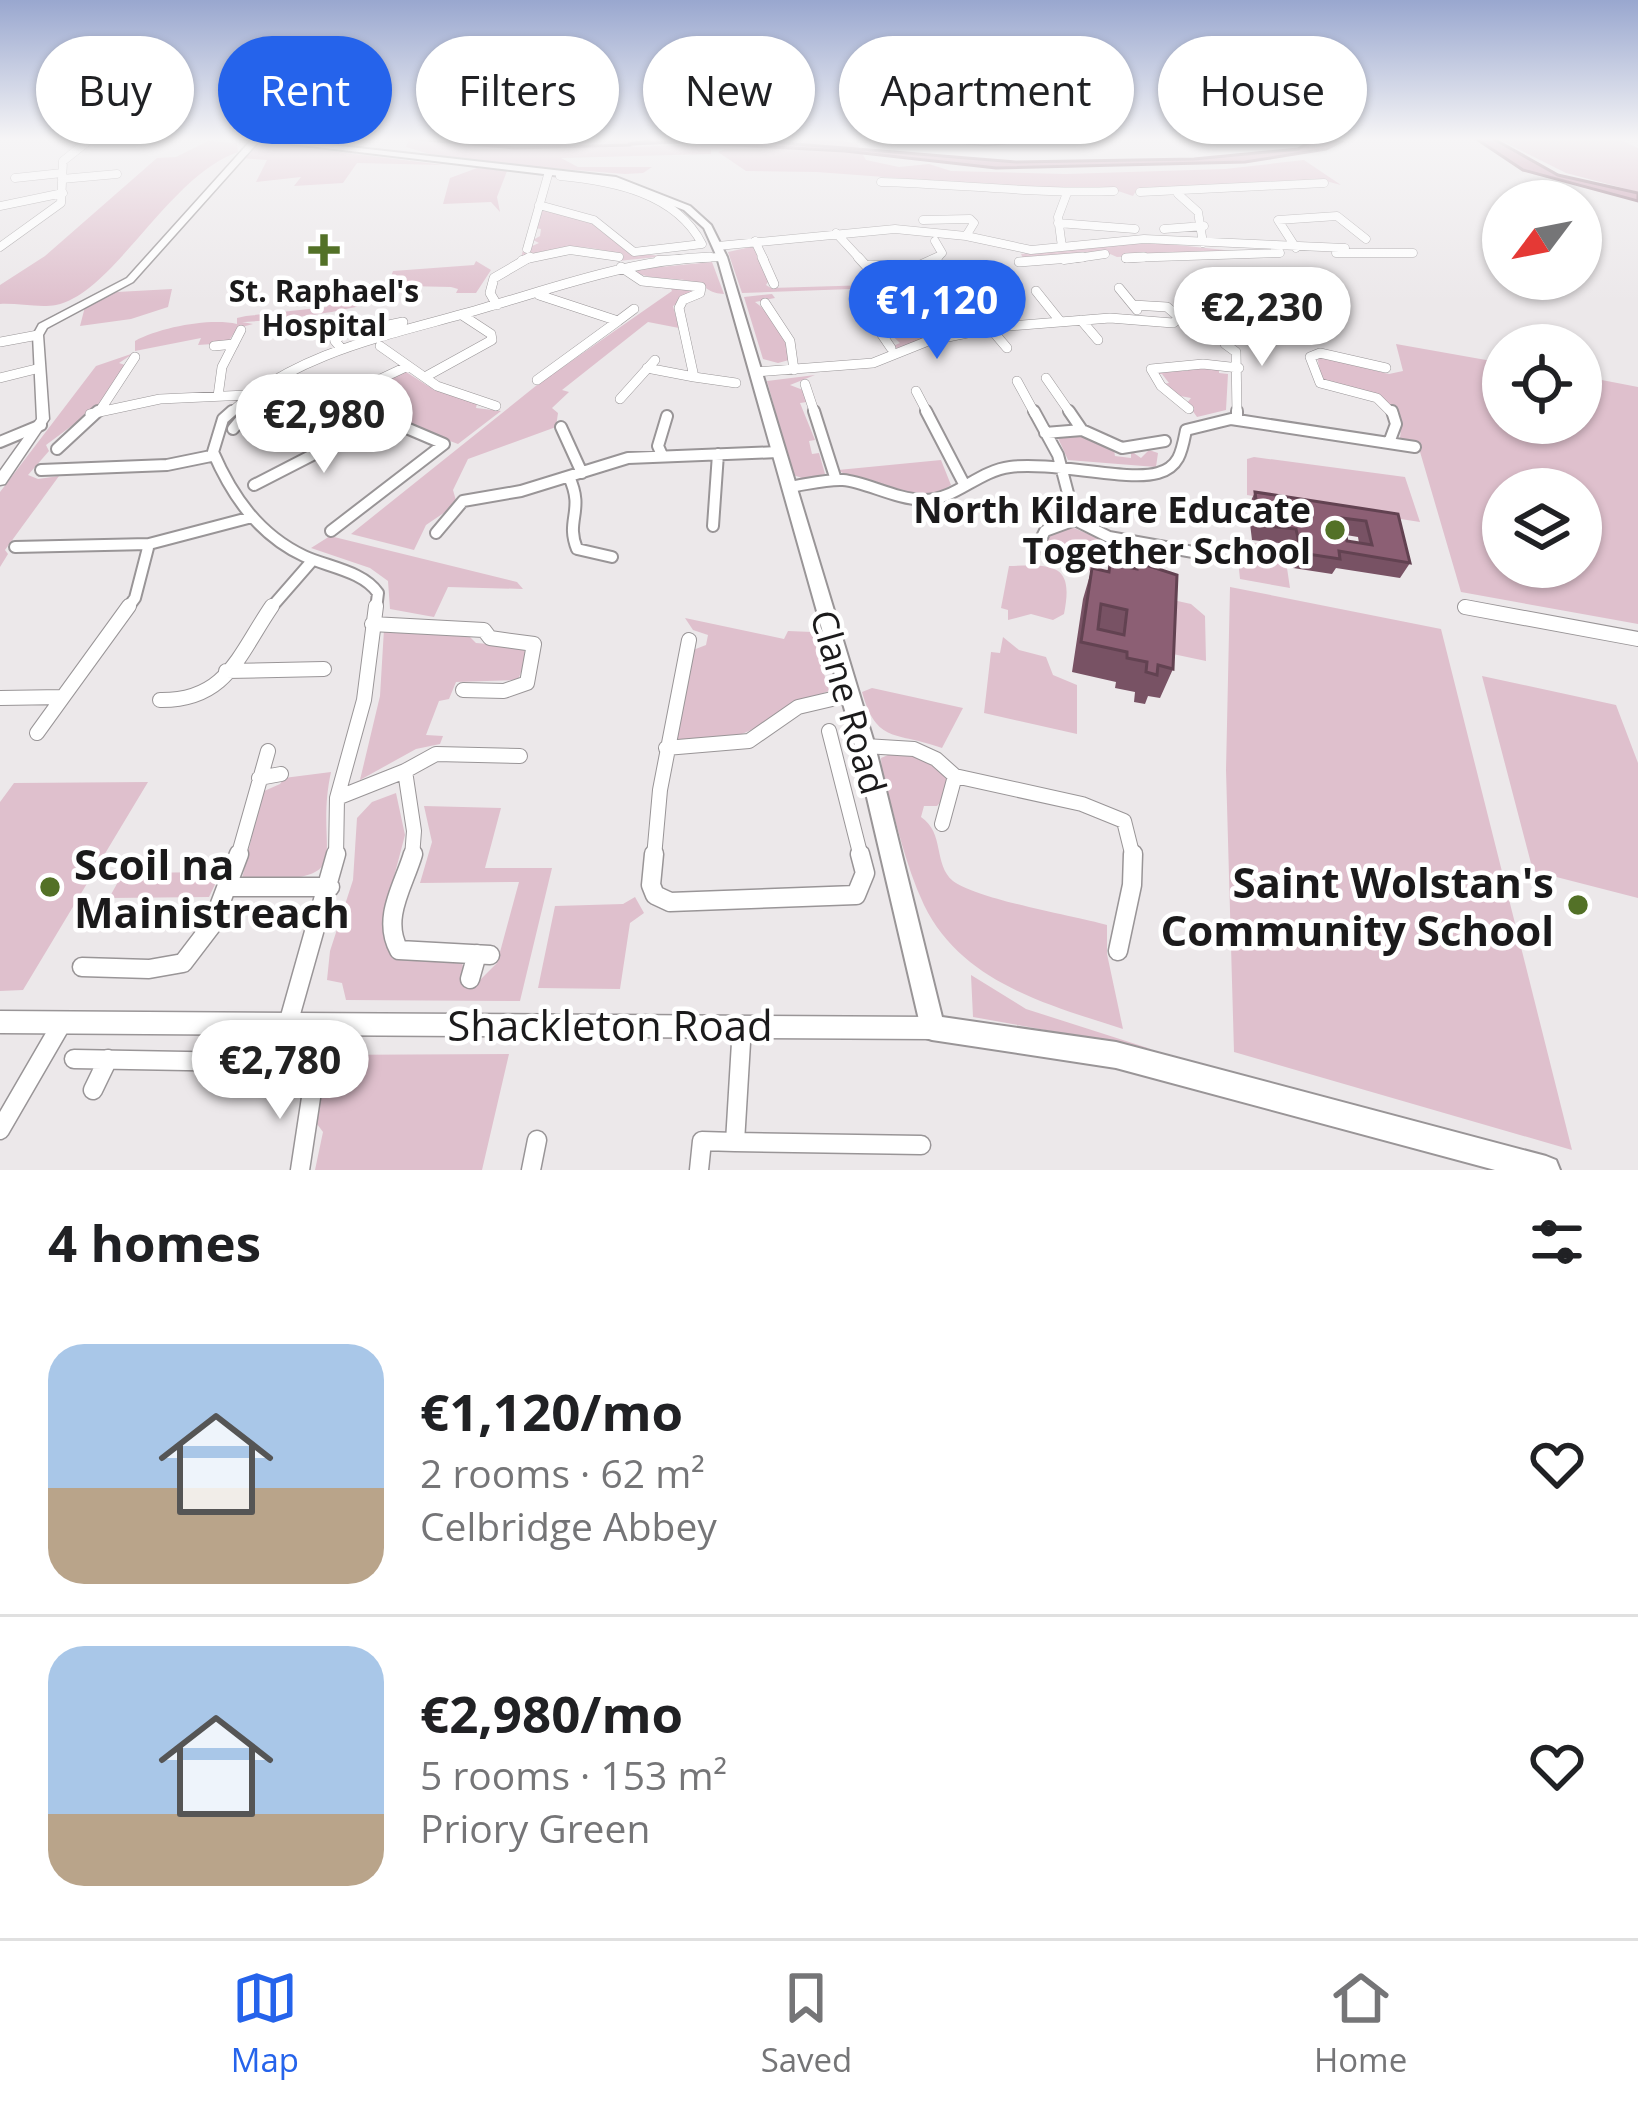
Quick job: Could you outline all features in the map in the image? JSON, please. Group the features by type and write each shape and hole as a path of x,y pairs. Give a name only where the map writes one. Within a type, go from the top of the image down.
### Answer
{"main road":[{"name":"Clane Road","path":"647,193 686,207 705,223 720,251 865,746 932,1028"},
{"path":"932,1028 1117,1055 1546,1170"}],"street":[{"path":"0,206 63,193"},
{"path":"0,242 57,207 63,193"},
{"path":"0,342 38,335 59,314 130,280 206,193"},
{"path":"527,249 543,193"},
{"path":"539,205 564,208 597,221 634,252 672,255 703,241 668,207 630,193"},
{"path":"1064,193 1076,193"},
{"path":"1062,247 1058,223 1067,193"},
{"path":"1162,193 1183,193"},
{"path":"1177,193 1198,212 1204,226 1203,243"},
{"path":"1295,248 1278,220 1337,216 1366,239"},
{"path":"923,220 970,219 974,223 966,236"},
{"path":"1058,223 1135,229"},
{"path":"1164,229 1204,226"},
{"path":"288,1024 338,852 337,797 364,700 378,593 373,583 311,562 270,538 223,481 211,456 217,428 248,395 341,349 538,294 620,262 720,251 755,241 895,230 966,236 1020,248 1144,239 1238,251 1413,253"},
{"path":"835,232 869,268 925,265 942,253 935,241"},
{"path":"755,241 774,284"},
{"path":"1016,274 1020,248"},
{"path":"1126,258 1345,248"},
{"path":"496,305 491,282 523,259 565,250 620,262 647,282 693,284 705,294 683,300 679,308 694,376"},
{"path":"1019,262 1105,254"},
{"path":"1119,288 1143,320"},
{"path":"1036,291 1060,321"},
{"path":"538,294 574,310 618,321"},
{"path":"952,295 975,331"},
{"path":"765,303 790,341 794,370"},
{"path":"755,372 873,363 912,347 990,328 1081,320 1173,323 1180,318 1166,307 1133,305"},
{"path":"537,380 634,309"},
{"path":"891,348 877,318 961,310"},
{"path":"425,377 492,340 491,334 462,315"},
{"path":"341,349 335,341 345,333 430,318"},
{"path":"1081,320 1098,340"},
{"path":"990,328 1007,348"},
{"path":"218,396 222,367 241,330"},
{"path":"0,481 41,425 38,335"},
{"path":"214,346 233,344"},
{"path":"1225,344 1236,352 1239,368 1238,421"},
{"path":"380,346 436,386 496,406"},
{"path":"912,347 923,359"},
{"path":"1386,368 1316,354 1310,357 1315,385 1368,394 1387,404 1396,424 1390,440"},
{"path":"101,409 135,358"},
{"path":"620,399 651,364 736,383"},
{"path":"1185,402 1150,368 1204,364 1239,368"},
{"path":"342,397 408,366"},
{"path":"0,378 40,368"},
{"path":"280,377 346,417 397,424 444,447 331,531"},
{"path":"1046,378 1082,430 1115,448 1135,449 1166,441"},
{"path":"1017,381 1045,433 1075,520"},
{"path":"805,384 836,480"},
{"path":"233,429 255,402 292,385"},
{"path":"916,391 963,482"},
{"path":"56,445 87,414 101,409 248,395"},
{"path":"662,455 658,446 667,416"},
{"path":"254,485 314,455 362,421"},
{"path":"788,487 836,480 926,500 943,497 963,482 1009,466 1058,465 1146,475 1163,472 1183,454 1184,433 1191,426 1238,421 1415,447"},
{"path":"0,442 41,425"},
{"path":"561,427 580,500 570,532 572,541 578,549 612,557"},
{"path":"1045,433 1082,430"},
{"path":"436,533 462,495 576,475 628,458 778,452"},
{"path":"713,526 718,454"},
{"path":"45,472 167,465 211,456"},
{"path":"17,551 149,544 252,517"},
{"path":"1035,551 1046,531 1075,520 1110,537 1210,555"},
{"path":"37,734 135,598 149,544"},
{"path":"180,686 165,700 204,694 226,671 277,595 311,562"},
{"path":"1471,608 1638,639"},
{"path":"372,624 464,627 484,630 490,638 534,644 527,683 504,691 463,690"},
{"path":"689,640 666,748 651,885 655,895 670,902 849,898 862,889 865,873 829,731"},
{"path":"226,671 324,669"},
{"path":"666,748 749,741 798,707 849,695"},
{"path":"0,698 63,697"},
{"path":"865,746 895,743 917,749 956,776 1082,804 1124,820 1133,848 1118,951"},
{"path":"82,967 171,967 184,962 198,946 248,833 268,751"},
{"path":"337,797 436,754 520,755"},
{"path":"405,771 414,847 390,935 399,950 484,955 470,979"},
{"path":"260,778 281,774"},
{"path":"942,824 956,776"},
{"path":"228,886 330,887"},
{"name":"Shackleton Road","path":"0,1022 932,1028"},
{"path":"0,1130 62,1023"},
{"path":"735,1142 742,1025"},
{"path":"74,1059 307,1066 314,1078 300,1170"},
{"path":"92,1090 108,1059"},
{"path":"531,1170 537,1140"},
{"path":"699,1170 701,1141 921,1145"}],"shaded area":[{"path":"117,193 180,193 121,258 78,296 56,305 0,304 0,285 45,256"},
{"path":"446,193 499,193 500,212 491,202 443,204"},
{"path":"1607,193 1636,193 1638,201"},
{"path":"542,208 588,219 630,254 667,256 618,261 624,257 574,247 521,258 523,250 539,243 533,240 540,236 541,229 536,228"},
{"path":"1139,241 1234,251 1117,257 1101,250 1095,255 1024,260 1021,254"},
{"path":"755,246 770,279 766,285 771,288 871,285 877,275 879,288 742,293 728,252"},
{"path":"476,261 491,270 476,293 406,286 390,279 393,271 474,265"},
{"path":"712,262 724,294 691,281 629,270"},
{"path":"1183,282 1220,282 1281,323 1239,327"},
{"path":"387,283 399,287 390,295 352,308 242,322 253,324 238,328 227,343 198,345 201,338 135,351 135,341 172,328 237,324 237,318 246,316 327,307 331,298"},
{"path":"670,287 695,287 695,294 673,306 679,328 648,322 562,390 569,392 552,408 558,413 556,427 468,459 453,490 457,504 426,525 414,550 351,534 537,385 672,291"},
{"path":"172,289 168,307 131,319 80,326 86,303 117,292"},
{"path":"772,294 775,298 755,302 782,335 789,360 778,363 763,359 744,297"},
{"path":"954,313 964,327 894,349 891,347 900,343 881,325 881,319"},
{"path":"1396,344 1482,359 1482,444 1602,444 1602,380 1638,387 1638,624 1461,592 1418,445 1400,438 1396,411 1387,402 1363,390 1322,381 1317,356 1389,374 1403,371"},
{"path":"134,353 119,363 125,365 101,404 46,445 49,451 28,475 38,479 59,476 5,550 8,554 0,567 0,492 96,366"},
{"path":"1187,367 1219,368 1219,373 1228,374 1226,410 1197,417 1187,403 1191,398 1175,395 1163,384 1169,383 1162,374 1154,374 1170,368 1188,371"},
{"path":"403,370 428,386 477,403 476,408 501,411 458,444 397,421 349,414 327,402 349,401"},
{"path":"815,375 790,385 803,390 807,402 800,403 815,440 809,441 812,454 819,453 825,474 805,479 793,475 767,381"},
{"path":"1080,433 1114,450 1115,456 1131,458 1131,451 1141,458 1149,450 1158,453 1156,467 1068,460 1058,438"},
{"path":"1247,459 1405,477 1420,522 1247,495"},
{"path":"941,460 951,485 924,495 877,489 838,470"},
{"path":"1069,526 1105,541 1101,573 1044,561 1046,536"},
{"path":"330,536 517,582 523,589 448,587 434,617 390,609 388,581 370,568 311,548"},
{"path":"1236,540 1284,548 1290,588 1240,579"},
{"path":"1009,566 1057,570 1066,585 1064,614 1053,620 1031,614 1008,620 1008,610 1001,608"},
{"path":"1230,587 1441,629 1572,1150 1234,1052 1226,770"},
{"path":"1164,598 1191,604 1205,616 1206,661 1168,653"},
{"path":"685,618 784,639 788,631 812,632 829,691 719,741 677,739 693,650 706,645 708,635 693,630"},
{"path":"384,629 467,634 476,643 524,647 526,659 518,680 456,682 449,699 439,701 426,735 443,736 440,744 416,749 360,780 380,696"},
{"path":"1003,637 1019,650 1046,657 1053,675 1077,685 1077,734 984,713 991,652 1000,653"},
{"path":"1482,676 1616,705 1638,763 1638,898 1533,871"},
{"path":"872,688 963,708 942,748 882,729 862,692"},
{"path":"895,752 923,757 949,779 946,796 937,806 924,806 921,817 933,831 943,866 953,881 1003,900 1107,925 1107,954 1123,1029 1010,987 961,954 940,932 911,874 882,773 881,758"},
{"path":"331,772 327,845 319,869 305,876 242,879 262,792 284,778"},
{"name":"Scoil na Mainistreach","path":"148,782 23,990 0,991 0,802 14,783"},
{"path":"396,793 405,835 382,922 386,939 462,961 464,975 476,984 497,963 519,882 420,883 432,842 424,806 501,808 485,868 552,868 520,1001 346,1000 342,983 327,980 330,951 353,880 357,818 372,802"},
{"path":"221,872 209,897 109,898 123,873"},
{"path":"635,897 644,913 630,923 620,989 538,988 555,906 623,904"},
{"path":"971,975 1026,1009 1151,1049 973,1017"},
{"path":"509,1054 482,1170 315,1170 323,1132 317,1124 324,1073 312,1055"}],"building":[{"path":"1255,492 1398,514 1410,563 1339,551 1340,559 1301,553 1296,529 1259,525","holes":["1342,518 1366,521 1372,545 1347,541"]},
{"path":"1137,562 1177,575 1173,669 1158,665 1157,675 1146,672 1147,662 1127,658 1127,652 1081,642 1092,568 1109,572 1110,564 1137,569","holes":["1101,604 1127,610 1124,635 1098,629"]}],"place":[{"name":"St. Raphael's Hospital","path":"324,250"},
{"name":"North Kildare Educate Together School","path":"1335,530"},
{"name":"Scoil na Mainistreach","path":"50,887"},
{"name":"Saint Wolstan's Community School","path":"1578,905"}]}
